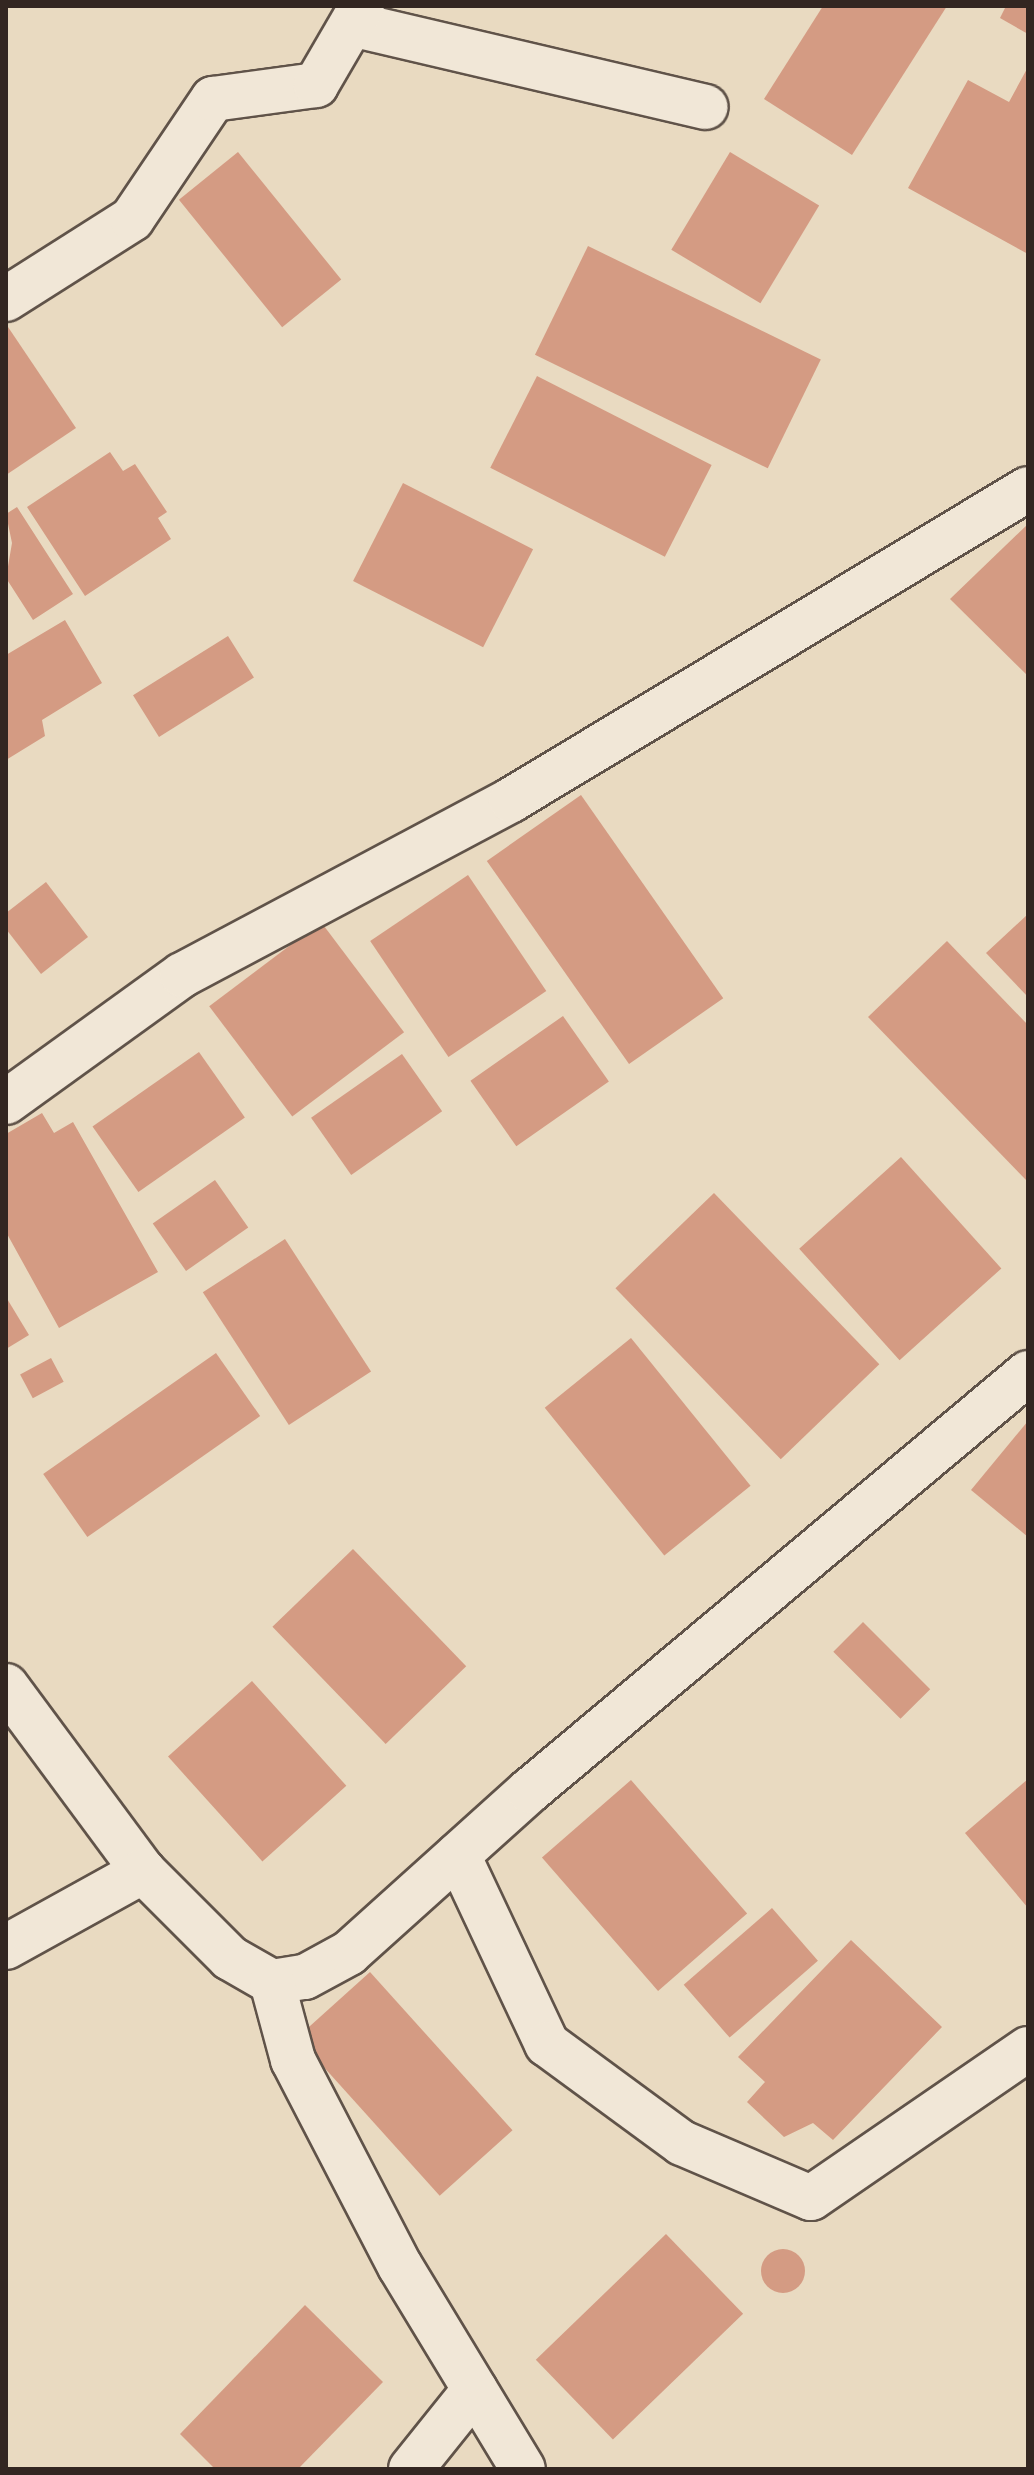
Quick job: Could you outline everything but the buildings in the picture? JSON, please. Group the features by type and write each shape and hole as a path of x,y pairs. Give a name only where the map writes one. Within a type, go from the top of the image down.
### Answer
{"street":[{"path":"6,299 132,219 213,99 316,85 359,16 706,107"},
{"path":"6,1102 182,975 511,800 1028,489"},
{"path":"6,1686 143,1871 230,1958 272,1982 305,1977 349,1953 458,1855 1028,1373"},
{"path":"458,1855 547,2044 682,2143 811,2198 1028,2049"},
{"path":"6,1947 143,1871"},
{"path":"272,1982 293,2060 400,2266 523,2469"},
{"path":"411,2469 475,2389"}]}
